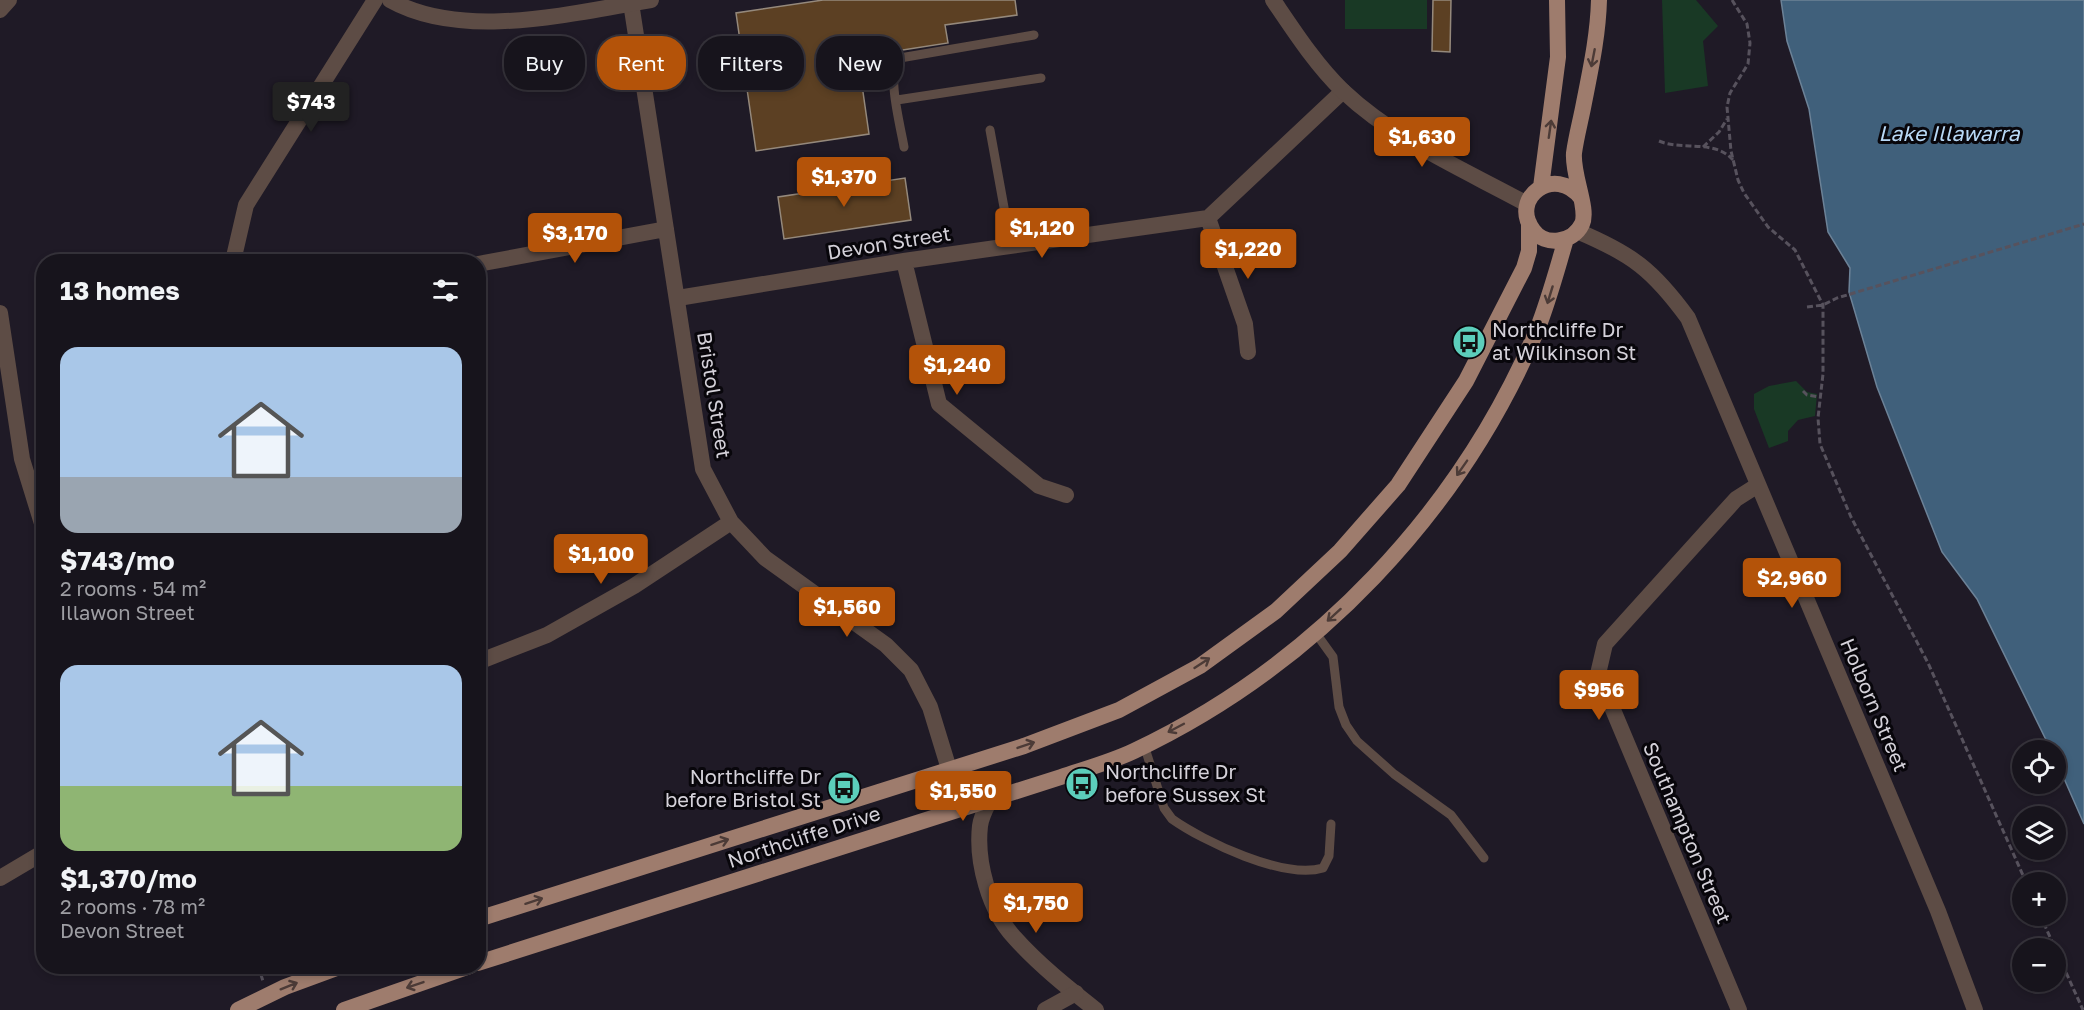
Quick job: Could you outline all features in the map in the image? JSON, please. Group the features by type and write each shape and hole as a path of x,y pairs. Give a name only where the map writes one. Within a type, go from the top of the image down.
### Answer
{"main road":[{"path":"1541,187 1558,57 1557,0"},
{"path":"1581,198 1568,186 1558,183 1541,187 1532,194 1527,204 1529,223 1535,233 1544,239 1555,241 1572,235 1584,212 1581,198 1575,176 1574,153 1598,34 1599,0"},
{"name":"Northcliffe Drive","path":"486,916 1024,746 1119,710 1200,666 1276,610 1340,551 1398,485 1466,381 1524,268 1529,250 1529,223"},
{"name":"Northcliffe Drive","path":"486,960 1061,777 1133,751 1230,697 1315,632 1374,578 1434,508 1467,461 1497,412 1537,330 1572,235"},
{"path":"238,1010 285,987 320,974"},
{"path":"344,1010 447,974"}],"street":[{"path":"0,10 9,0"},
{"path":"235,254 246,205 375,0"},
{"path":"390,0 426,15 479,23 518,20 651,0"},
{"path":"1273,0 1313,55 1343,91 1405,137 1527,204"},
{"name":"Bristol Street","path":"631,3 703,470 731,522 765,558 886,645 911,670 930,707 949,769"},
{"path":"1248,352 1245,324 1208,218 1343,91"},
{"name":"Devon Street","path":"678,298 904,261 1208,218"},
{"path":"486,263 666,230"},
{"name":"Holborn Street","path":"1572,235 1614,247 1648,269 1688,318 1938,911 1975,1010"},
{"path":"904,261 939,404 1039,486 1066,495"},
{"path":"0,313 22,459 36,504"},
{"name":"Southampton Street","path":"1739,1010 1598,674 1605,644 1736,499 1758,485"},
{"path":"486,659 547,635 634,586 731,522"},
{"path":"990,800 980,823 981,851 983,874 996,908 1013,936 1096,1010"},
{"path":"0,878 36,857"},
{"path":"1045,1010 1076,993"}],"lane":[{"path":"904,147 893,68 900,58 1034,35"},
{"path":"897,100 1041,78"},
{"path":"990,130 1011,246"},
{"path":"1315,632 1334,657 1339,707 1346,726 1357,741 1394,774 1451,815 1484,858"},
{"path":"1144,745 1164,808 1172,819 1246,858 1290,867 1315,870 1323,868 1329,856 1331,824"}],"path":[{"path":"1732,0 1747,24 1750,43 1748,64 1730,93 1727,119 1734,162 1744,193 1768,227 1795,250 1823,305 1824,340 1817,430 1829,471 1928,663 2022,872"},
{"path":"1703,147 1719,132 1727,119"},
{"path":"1659,141 1669,146 1703,147 1726,152 1734,162"},
{"path":"1807,307 1823,305 1837,298 2084,224"},
{"path":"1803,391 1807,395 1820,398"},
{"path":"2066,972 2083,1010"}],"green space":[{"path":"1345,0 1427,0 1427,29 1345,29"},
{"path":"1662,0 1696,0 1718,26 1703,41 1708,86 1665,93"},
{"path":"1796,381 1807,392 1817,394 1815,416 1798,420 1788,431 1788,441 1769,448 1754,409 1754,394 1769,386"}],"water":[{"name":"Lake Illawarra","path":"1781,0 2084,0 2084,824 2066,783 2066,740 2046,740 1977,599 1942,552 1877,387 1849,292 1850,268 1828,232 1809,109 1787,41"}],"building":[{"path":"823,0 1015,0 1017,15 945,25 948,43 903,50 903,36 816,36 816,90 863,90 869,134 756,151 747,90 804,90 804,36 739,36 736,13"},
{"path":"1433,0 1451,0 1450,52 1432,51"},
{"path":"905,178 911,220 784,239 778,197"}],"place":[{"name":"Northcliffe Dr at Wilkinson St","path":"1469,342"},
{"name":"Northcliffe Dr before Sussex St","path":"1082,784"},
{"name":"Northcliffe Dr before Bristol St","path":"844,788"}]}
